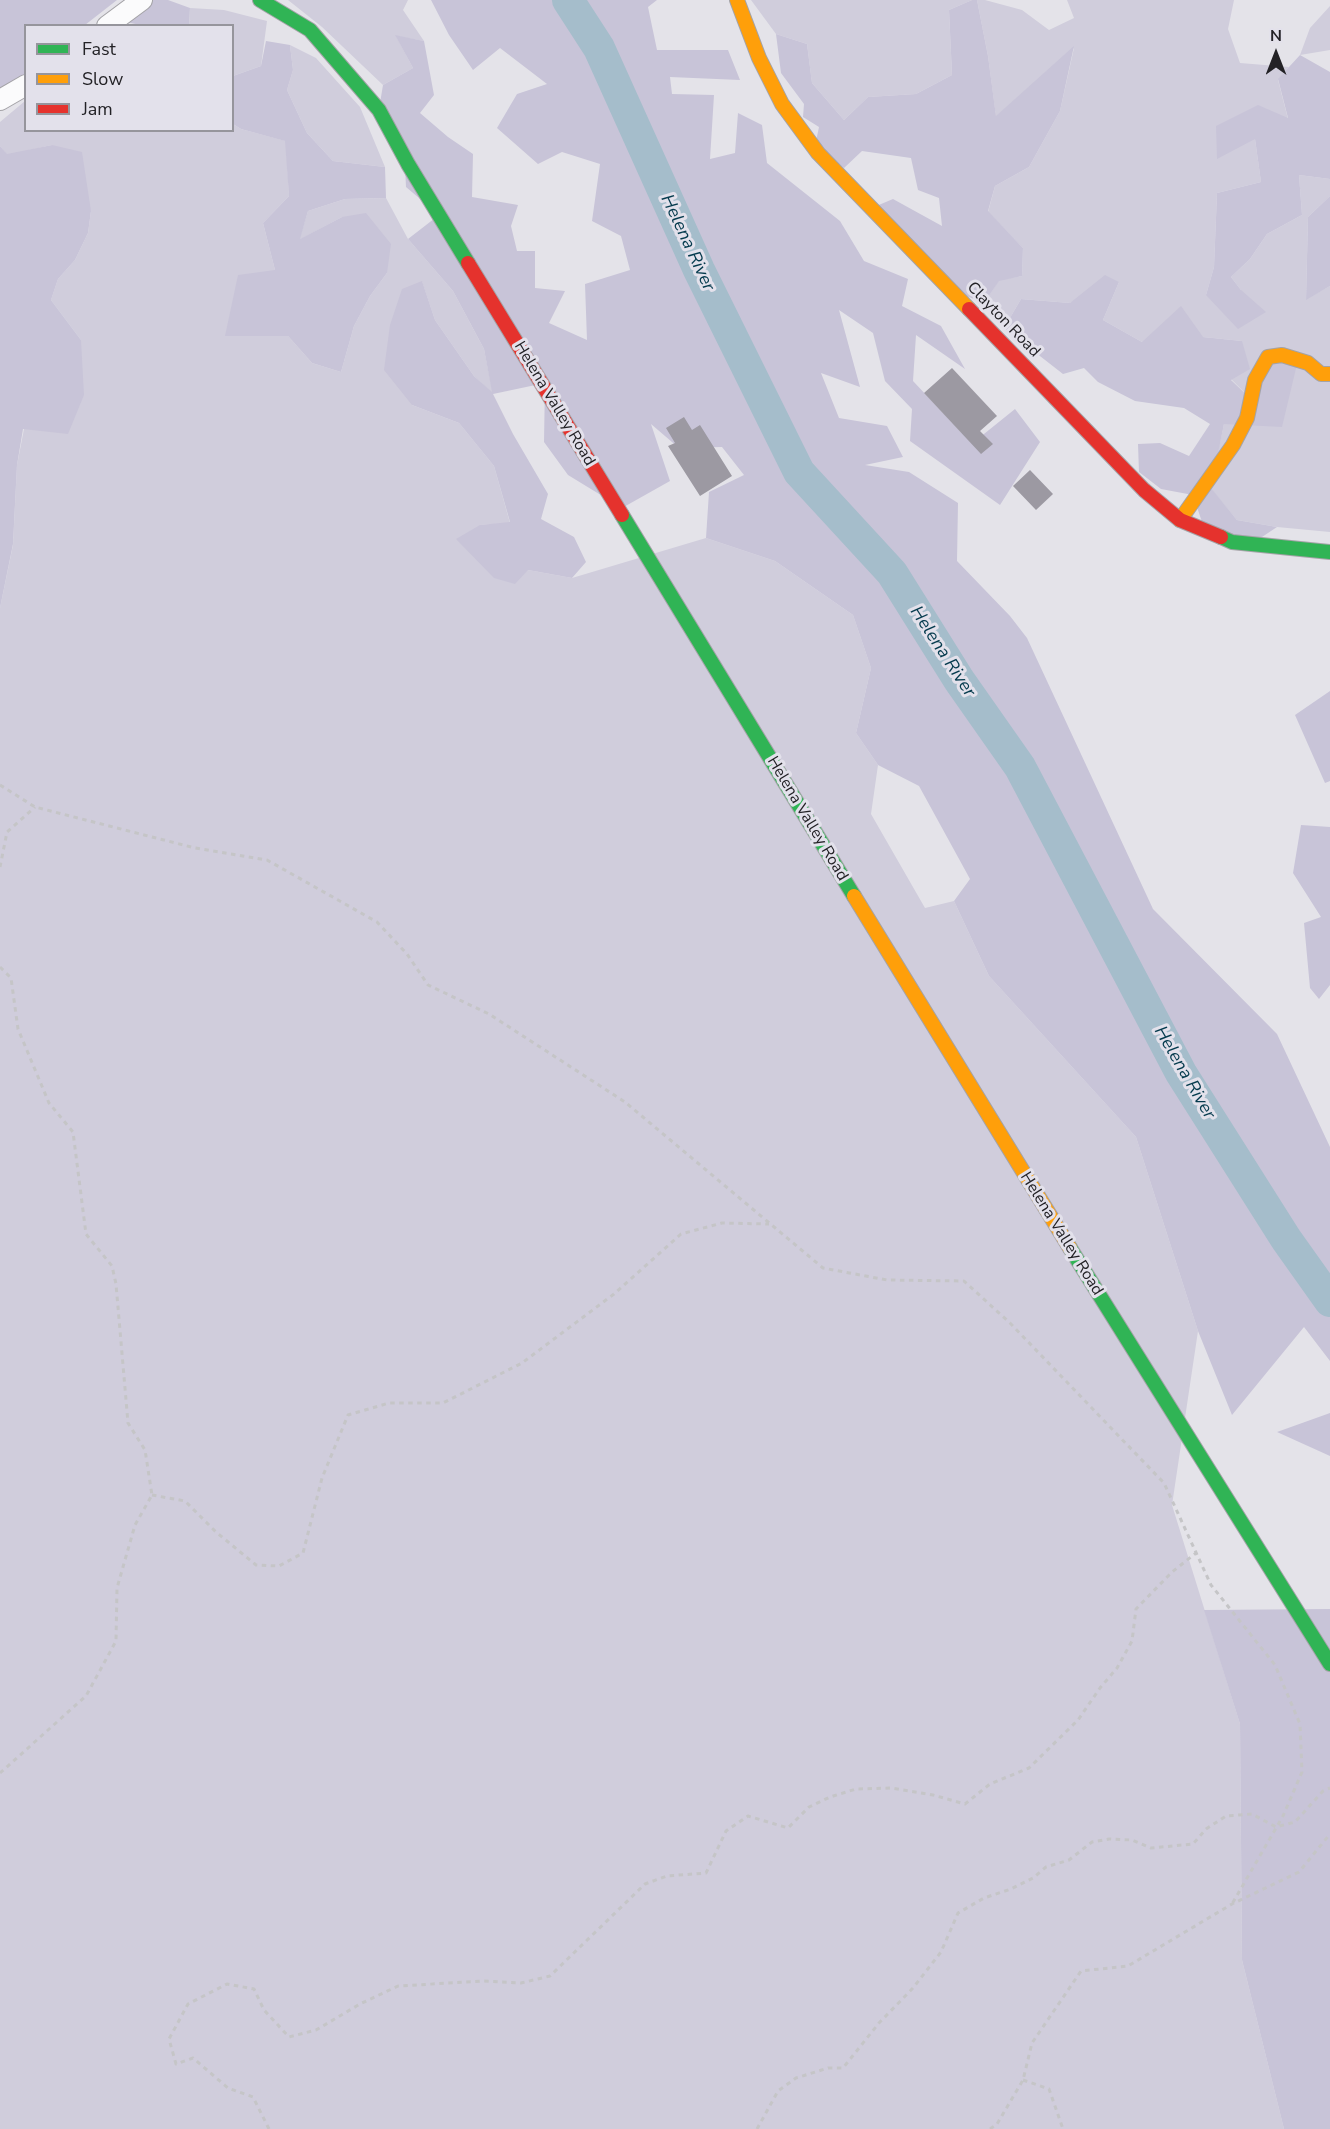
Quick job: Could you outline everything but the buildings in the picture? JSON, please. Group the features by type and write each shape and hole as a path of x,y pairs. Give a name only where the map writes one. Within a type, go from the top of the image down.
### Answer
{"street":[{"path":"110,24 142,0"},
{"name":"Helena Valley Road","path":"260,0 310,30 379,110 408,164 1017,1163 1330,1664"},
{"name":"Clayton Road","path":"737,0 759,58 782,104 818,153 1144,490 1180,520 1232,542 1330,552"},
{"path":"0,100 24,86"},
{"path":"1180,520 1233,445 1247,418 1255,380 1268,357 1282,355 1308,363 1321,374 1330,374"}],"path":[{"path":"0,785 35,807 195,848 267,860 377,922 407,954 428,985 489,1014 625,1102 823,1268 887,1280 964,1281 1010,1323 1164,1483 1211,1585 1275,1665 1300,1724 1302,1772 1276,1827 1232,1904"},
{"path":"0,867 7,832 35,807"},
{"path":"0,967 11,978 18,1029 49,1103 73,1132 86,1234 112,1266 116,1284 128,1423 146,1450 152,1495 135,1525 117,1588 116,1641 86,1696 0,1773"},
{"path":"152,1495 185,1501 216,1532 256,1565 279,1566 303,1553 322,1478 348,1415 389,1403 443,1403 522,1363 614,1294 681,1234 722,1223 771,1224"},
{"path":"269,2129 253,2097 228,2088 193,2058 176,2064 169,2039 188,2004 226,1984 254,1989 264,2010 289,2037 316,2030 360,2004 398,1986 484,1981 521,1983 550,1976 645,1884 667,1876 706,1873 726,1831 748,1816 788,1828 809,1807 830,1797 856,1790 891,1788 933,1795 965,1804 990,1784 1029,1768 1078,1720 1117,1668 1132,1641 1136,1609 1172,1572 1196,1552"},
{"path":"757,2129 778,2091 796,2078 828,2068 843,2068 879,2023 913,1988 941,1952 958,1913 984,1898 1011,1889 1032,1878 1046,1867 1069,1860 1092,1842 1109,1839 1132,1840 1151,1848 1193,1844 1206,1829 1226,1816 1252,1814 1276,1827 1295,1822 1323,1791 1330,1788"},
{"path":"990,2129 997,2124 1023,2080 1032,2043 1082,1971 1128,1966 1232,1904 1299,1872 1330,1834"},
{"path":"1023,2080 1049,2089 1063,2129"}],"shaded area":[{"path":"0,0 117,0 86,24 24,24 24,75 0,91"},
{"path":"153,0 168,0 190,8 189,24 136,24 122,21"},
{"path":"288,0 408,0 403,10 424,41 396,36 413,68 383,85 322,27"},
{"path":"431,0 657,0 648,7 657,50 728,50 740,80 670,77 672,94 714,95 710,159 735,153 738,113 762,125 767,163 840,221 864,261 908,279 902,306 941,326 965,369 916,335 913,381 961,432 979,438 1015,409 1040,442 1000,505 910,441 912,409 885,381 873,333 839,310 860,387 821,373 839,418 887,426 903,457 865,465 909,472 958,503 957,561 1010,616 1027,638 1153,909 1277,1034 1330,1147 1330,1361 1304,1327 1232,1415 1198,1331 1136,1137 989,976 954,901 970,879 919,786 878,765 856,733 871,668 853,615 775,561 706,538 709,492 744,475 722,447 679,448 651,424 670,481 622,508 568,475 544,442 545,383 493,394 548,494 541,519 574,537 586,562 572,578 528,570 515,584 494,578 456,539 480,525 510,522 494,466 459,423 412,405 384,370 390,325 402,289 422,281 435,320 474,376 492,392 484,349 453,291 408,239 439,215 406,187 404,145 379,109 383,85 413,68 395,35 424,41 434,95 420,113 448,137 473,154 472,197 518,205 511,226 517,251 535,251 535,288 565,291 549,323 587,340 585,284 630,270 621,236 592,221 600,164 562,152 538,164 497,128 517,94 547,84 500,48 473,70 449,35"},
{"path":"751,0 972,0 949,10 952,75 916,94 868,97 844,120 812,83 807,44 776,34"},
{"path":"977,0 1022,10 1049,30 1074,18 1067,0 1234,0 1228,29 1240,63 1289,67 1278,80 1288,119 1255,139 1261,182 1217,193 1214,267 1206,295 1241,290 1231,277 1250,259 1267,234 1302,215 1299,175 1330,179 1330,196 1308,217 1306,299 1330,286 1330,532 1277,527 1237,520 1210,488 1224,424 1251,399 1231,379 1242,341 1203,337 1142,342 1103,320 1119,282 1070,303 1021,299 1004,328 984,303 999,280 1022,276 1023,248 988,212 995,186 1029,167 1060,111 1074,48 996,117 988,56"},
{"path":"977,0 988,56 996,116 1074,46 1060,111 1029,167 995,186 988,211 1023,248 1022,276 999,281 984,303 949,289 874,207 893,199 942,226 939,198 918,190 911,158 862,151 844,168 815,146 819,127 803,117 804,104 781,73 776,34 807,44 812,83 844,120 868,97 916,94 952,75 949,10"},
{"path":"1330,6 1330,50 1300,55 1310,28"},
{"path":"190,8 224,10 267,21 261,66 234,76 234,24 189,24"},
{"path":"266,41 290,45 293,70 287,90 307,133 333,161 385,167 386,198 345,199 308,211 300,239 342,217 366,213 391,244 387,273 370,296 354,326 341,372 312,363 288,336 225,336 238,275 275,270 263,223 289,196 285,141 241,129 234,125 234,76 261,66"},
{"path":"290,45 316,58 360,107 385,167 333,161 307,133 287,90 293,70"},
{"path":"1300,55 1330,72 1330,179 1299,175 1302,215 1267,234 1250,259 1231,277 1241,290 1266,312 1238,329 1206,295 1214,267 1217,193 1261,182 1255,139 1217,159 1216,126 1258,105 1288,118 1278,79"},
{"path":"24,102 24,132 234,132 234,125 241,129 286,141 289,196 263,223 288,336 312,363 341,372 354,326 370,296 387,273 342,217 299,240 308,211 345,199 386,198 408,239 453,291 484,349 493,394 474,376 435,320 422,282 412,405 459,423 494,466 510,523 480,525 528,570 572,578 706,538 775,561 853,615 871,668 856,733 878,765 871,814 925,908 954,901 989,976 1136,1137 1198,1331 1172,1505 1240,1724 1242,1960 1284,2129 0,2129 0,608 13,545 17,465 24,429 81,340 51,300 58,279 75,260 88,233 91,211 52,145 7,155 0,146 0,122"},
{"path":"52,145 82,152 91,211 88,233 75,260 58,279 51,300 81,340 84,395 68,434 23,429 17,465 13,544 0,608 0,146 7,154"},
{"path":"1330,196 1330,286 1306,300 1308,217"},
{"path":"1105,275 1119,282 1103,320 1142,342 1181,306 1203,337 1242,341 1250,369 1231,380 1251,399 1274,360 1298,360 1282,427 1224,424 1211,488 1237,520 1277,527 1253,543 1205,531 1193,495 1161,489 1139,472 1138,444 1160,443 1189,456 1210,424 1184,408 1135,401 1098,382 1084,368 1063,374 1004,328 1021,299 1070,303"},
{"path":"1330,691 1330,781 1325,783 1295,715"},
{"path":"1301,825 1330,827 1330,985 1319,999 1310,988 1304,923 1321,917 1293,873"},
{"path":"1330,1413 1330,1456 1277,1432"},
{"path":"1330,1609 1330,2129 1284,2129 1242,1960 1240,1724 1204,1610"}],"waterway":[{"name":"Helena River","path":"568,0 599,48 699,270 799,472 892,573 959,680 1020,767 1181,1073 1286,1239 1330,1301"}],"traffic: fast":[{"path":"260,0 310,30 379,110 408,164 468,263"},
{"path":"622,515 854,896"},
{"path":"1221,537 1232,542 1330,552"},
{"path":"1070,1248 1330,1664"}],"traffic: slow":[{"path":"737,0 759,58 782,104 818,153 969,309"},
{"path":"1180,520 1233,445 1247,418 1255,380 1268,357 1282,355 1308,363 1321,374 1330,374"},
{"path":"854,896 1070,1248"}],"traffic: jam":[{"path":"468,263 622,515"},
{"path":"969,309 1144,490 1180,520 1221,537"}]}
